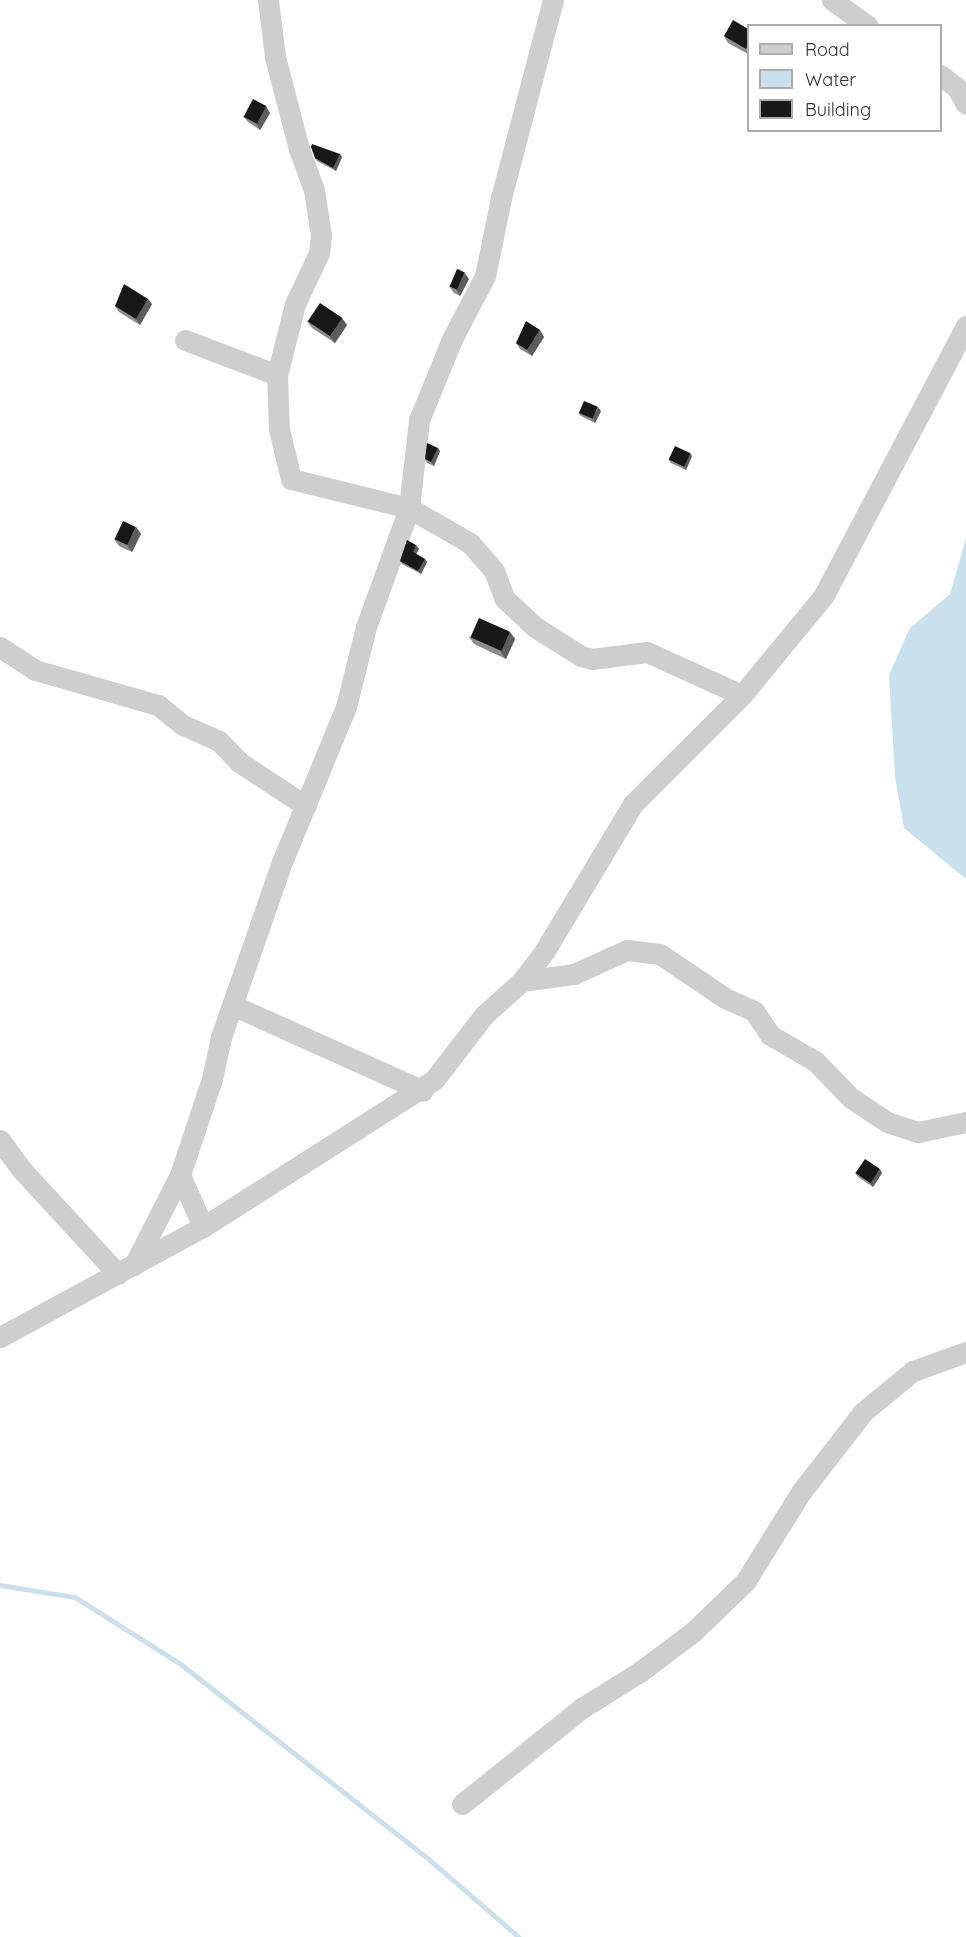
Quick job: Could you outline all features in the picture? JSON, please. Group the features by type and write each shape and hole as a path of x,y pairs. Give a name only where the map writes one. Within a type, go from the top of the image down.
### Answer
{"street":[{"path":"268,0 275,57 299,149 314,189 321,236 319,253 295,304 277,375 279,429 291,479 409,508 478,549 494,571 505,599 536,627 571,651 592,659 647,652 742,695"},
{"path":"126,1270 180,1175 232,1005 306,806 346,707 366,627 409,508 419,420 452,339 485,276 501,198 553,0"},
{"path":"831,0 865,24"},
{"path":"942,77 957,88 966,104"},
{"path":"0,1337 203,1227 423,1091 484,1015 522,981 557,932 620,819 742,695 824,595 966,326"},
{"path":"185,340 277,375"},
{"path":"0,647 35,670 158,705 183,725 219,741 239,762 306,806"},
{"path":"522,981 574,974 627,950 660,954 724,998 754,1011 770,1035 814,1061 851,1098 879,1118 918,1132 966,1122"},
{"path":"232,1005 423,1091"},
{"path":"0,1140 21,1169 126,1270"},
{"path":"180,1175 203,1227"},
{"path":"462,1803 582,1707 641,1671 694,1631 745,1582 808,1483 863,1412 913,1371 966,1352"}],"water":[{"path":"966,538 966,879 904,828 895,777 889,675 910,628 950,594"}],"building":[{"path":"733,20 747,28 746,49 724,36"},
{"path":"253,99 266,106 257,124 244,117"},
{"path":"312,144 340,154 333,168 315,158"},
{"path":"457,269 464,272 457,290 450,286"},
{"path":"124,284 148,299 136,319 115,306"},
{"path":"320,303 342,318 330,336 308,321"},
{"path":"526,321 540,330 527,350 516,343"},
{"path":"584,401 598,407 593,419 579,413"},
{"path":"427,443 438,448 431,462 425,459"},
{"path":"675,446 690,453 684,467 669,460"},
{"path":"123,521 136,527 127,545 115,539"},
{"path":"407,540 416,545 413,552 425,559 418,571 400,561"},
{"path":"479,618 510,632 502,651 470,637"},
{"path":"865,1159 880,1169 870,1183 855,1173"}],"waterway":[{"path":"0,1585 75,1597 181,1664 431,1861 519,1937"}]}
